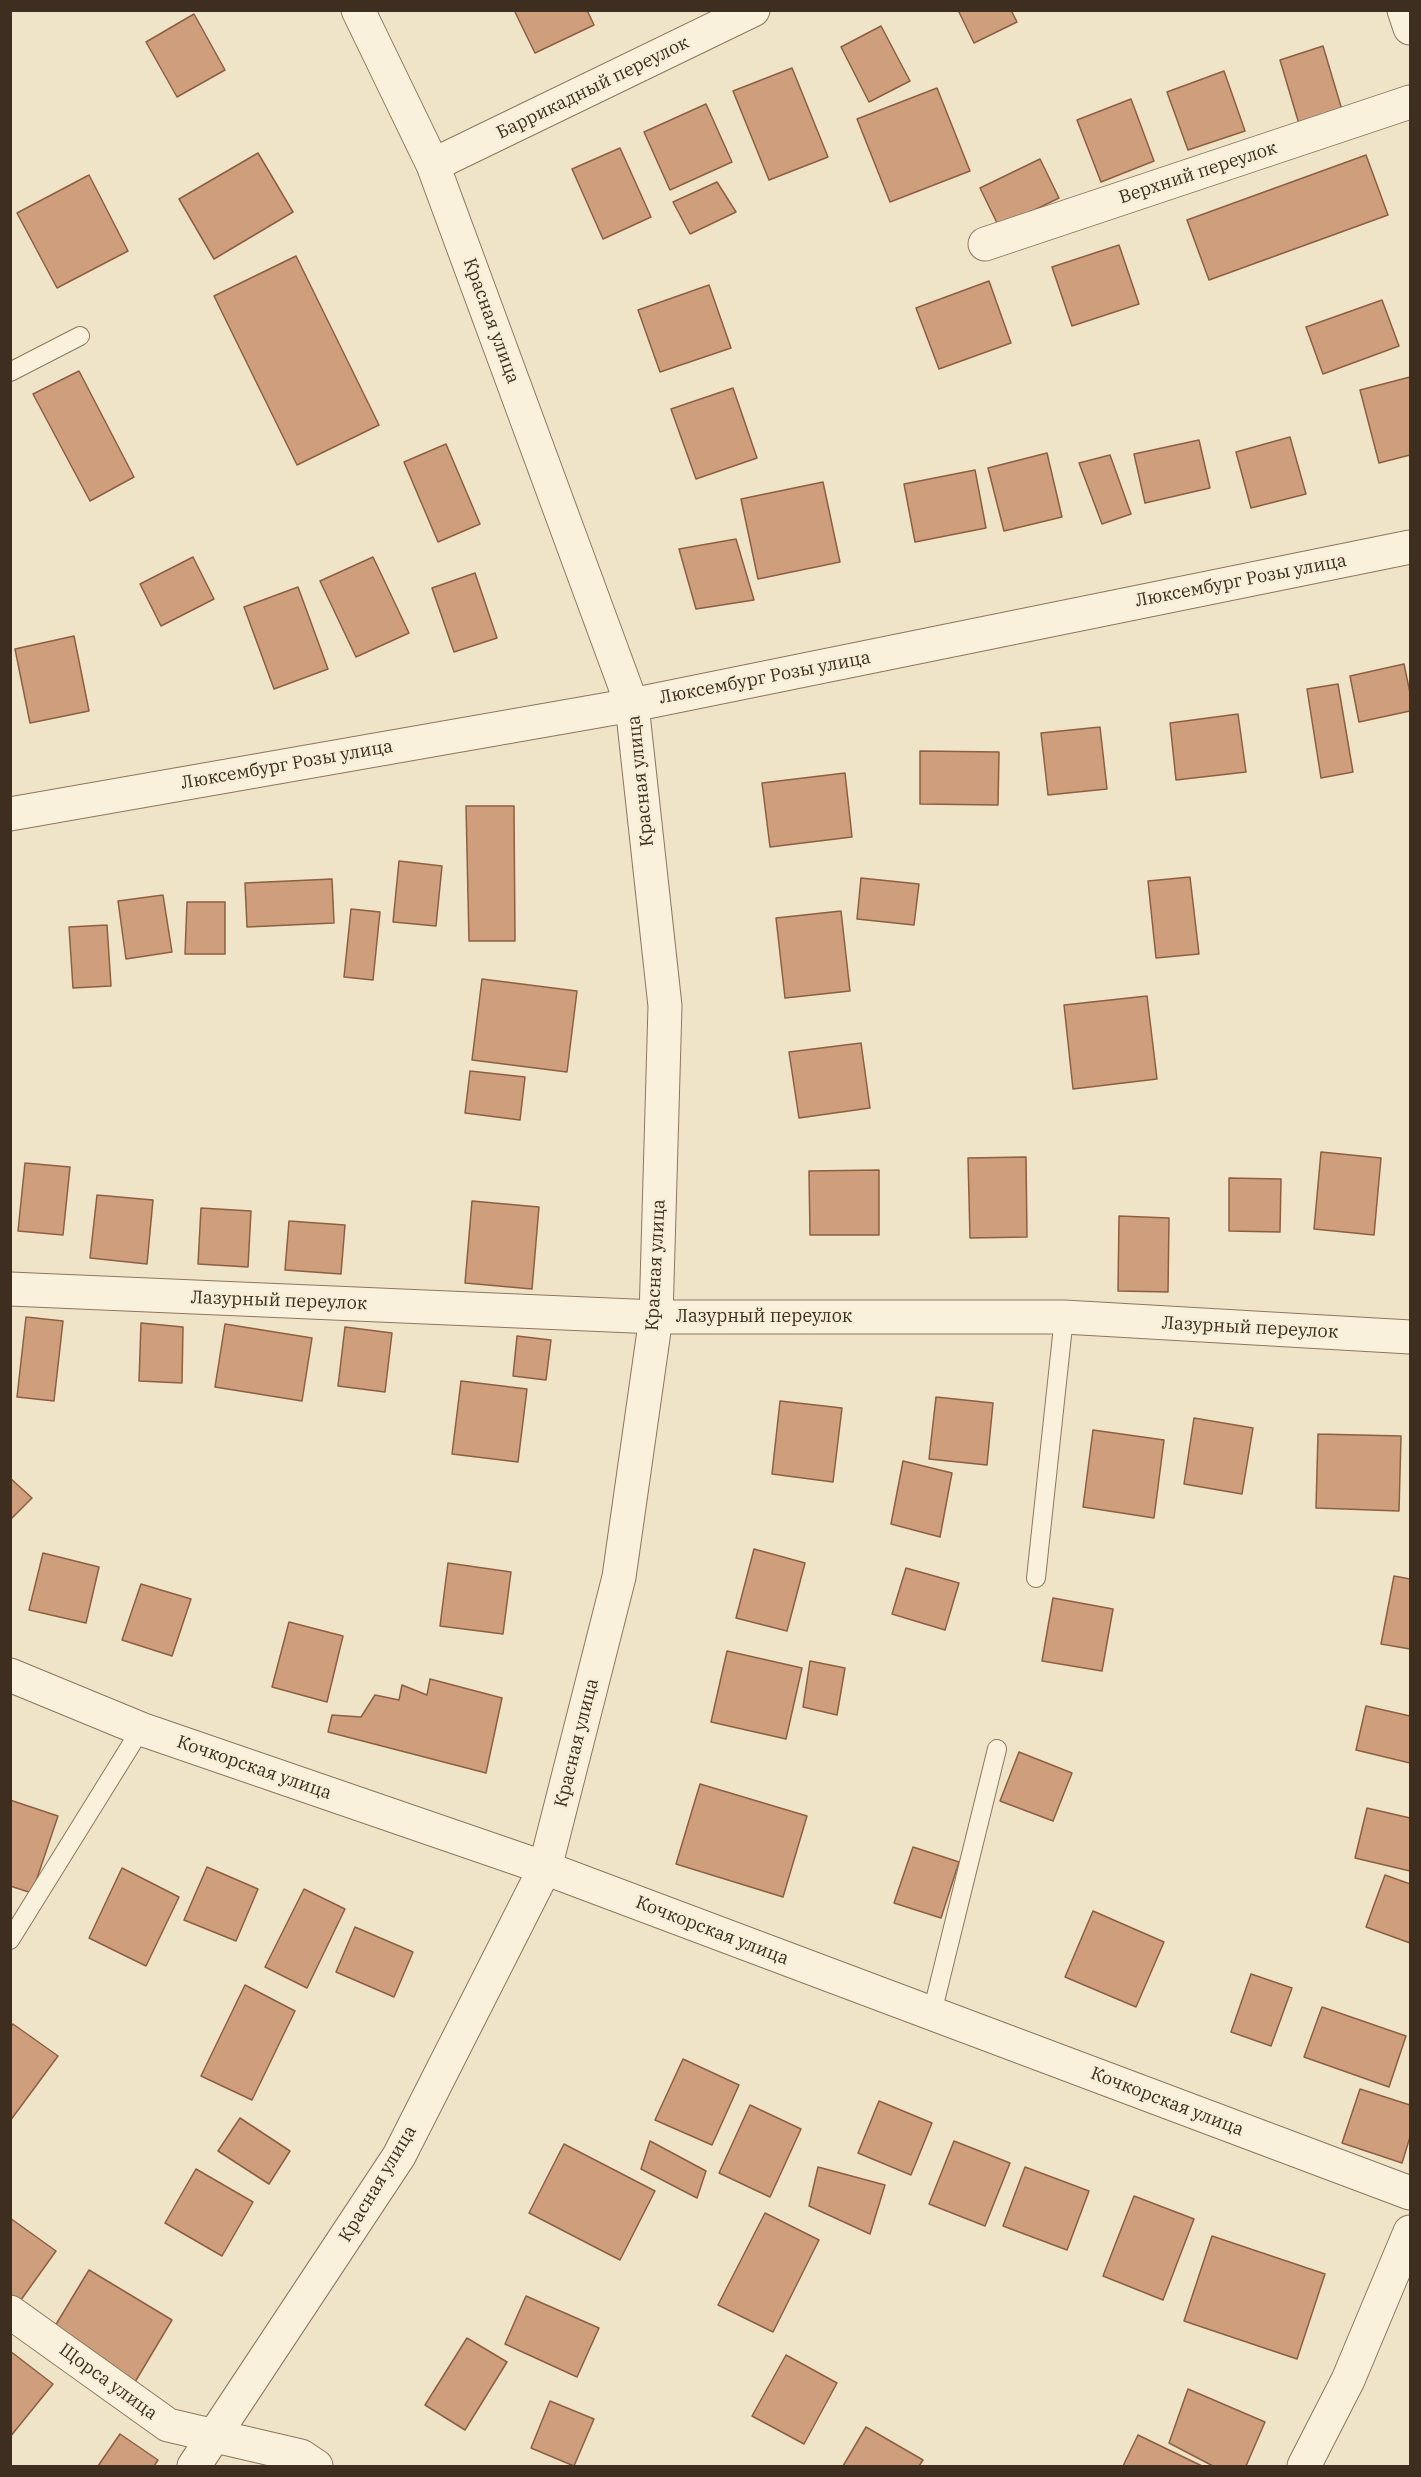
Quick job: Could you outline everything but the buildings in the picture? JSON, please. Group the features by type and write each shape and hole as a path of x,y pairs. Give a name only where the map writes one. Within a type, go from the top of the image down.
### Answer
{"street":[{"name":"Красная улица","path":"194,2466 399,2156 545,1868 619,1578 656,1317 665,1006 632,705 433,165 358,10"},
{"name":"Баррикадный переулок","path":"433,165 753,10"},
{"path":"1404,10 1410,28"},
{"name":"Верхний переулок","path":"986,244 1410,102"},
{"name":"Люксембург Розы улица","path":"10,814 632,705 1410,547"},
{"name":"Лазурный переулок","path":"10,1289 656,1317 1064,1317 1410,1337"},
{"name":"Кочкорская улица","path":"10,1676 141,1729 545,1868 1410,2193"},
{"path":"1304,2466 1348,2380 1410,2232"},
{"name":"Щорса улица","path":"10,2312 168,2425 301,2456 316,2466"}],"lane":[{"path":"10,372 81,336"},
{"path":"1036,1578 1064,1317"},
{"path":"10,1940 141,1729"},
{"path":"932,2013 997,1749"}]}
